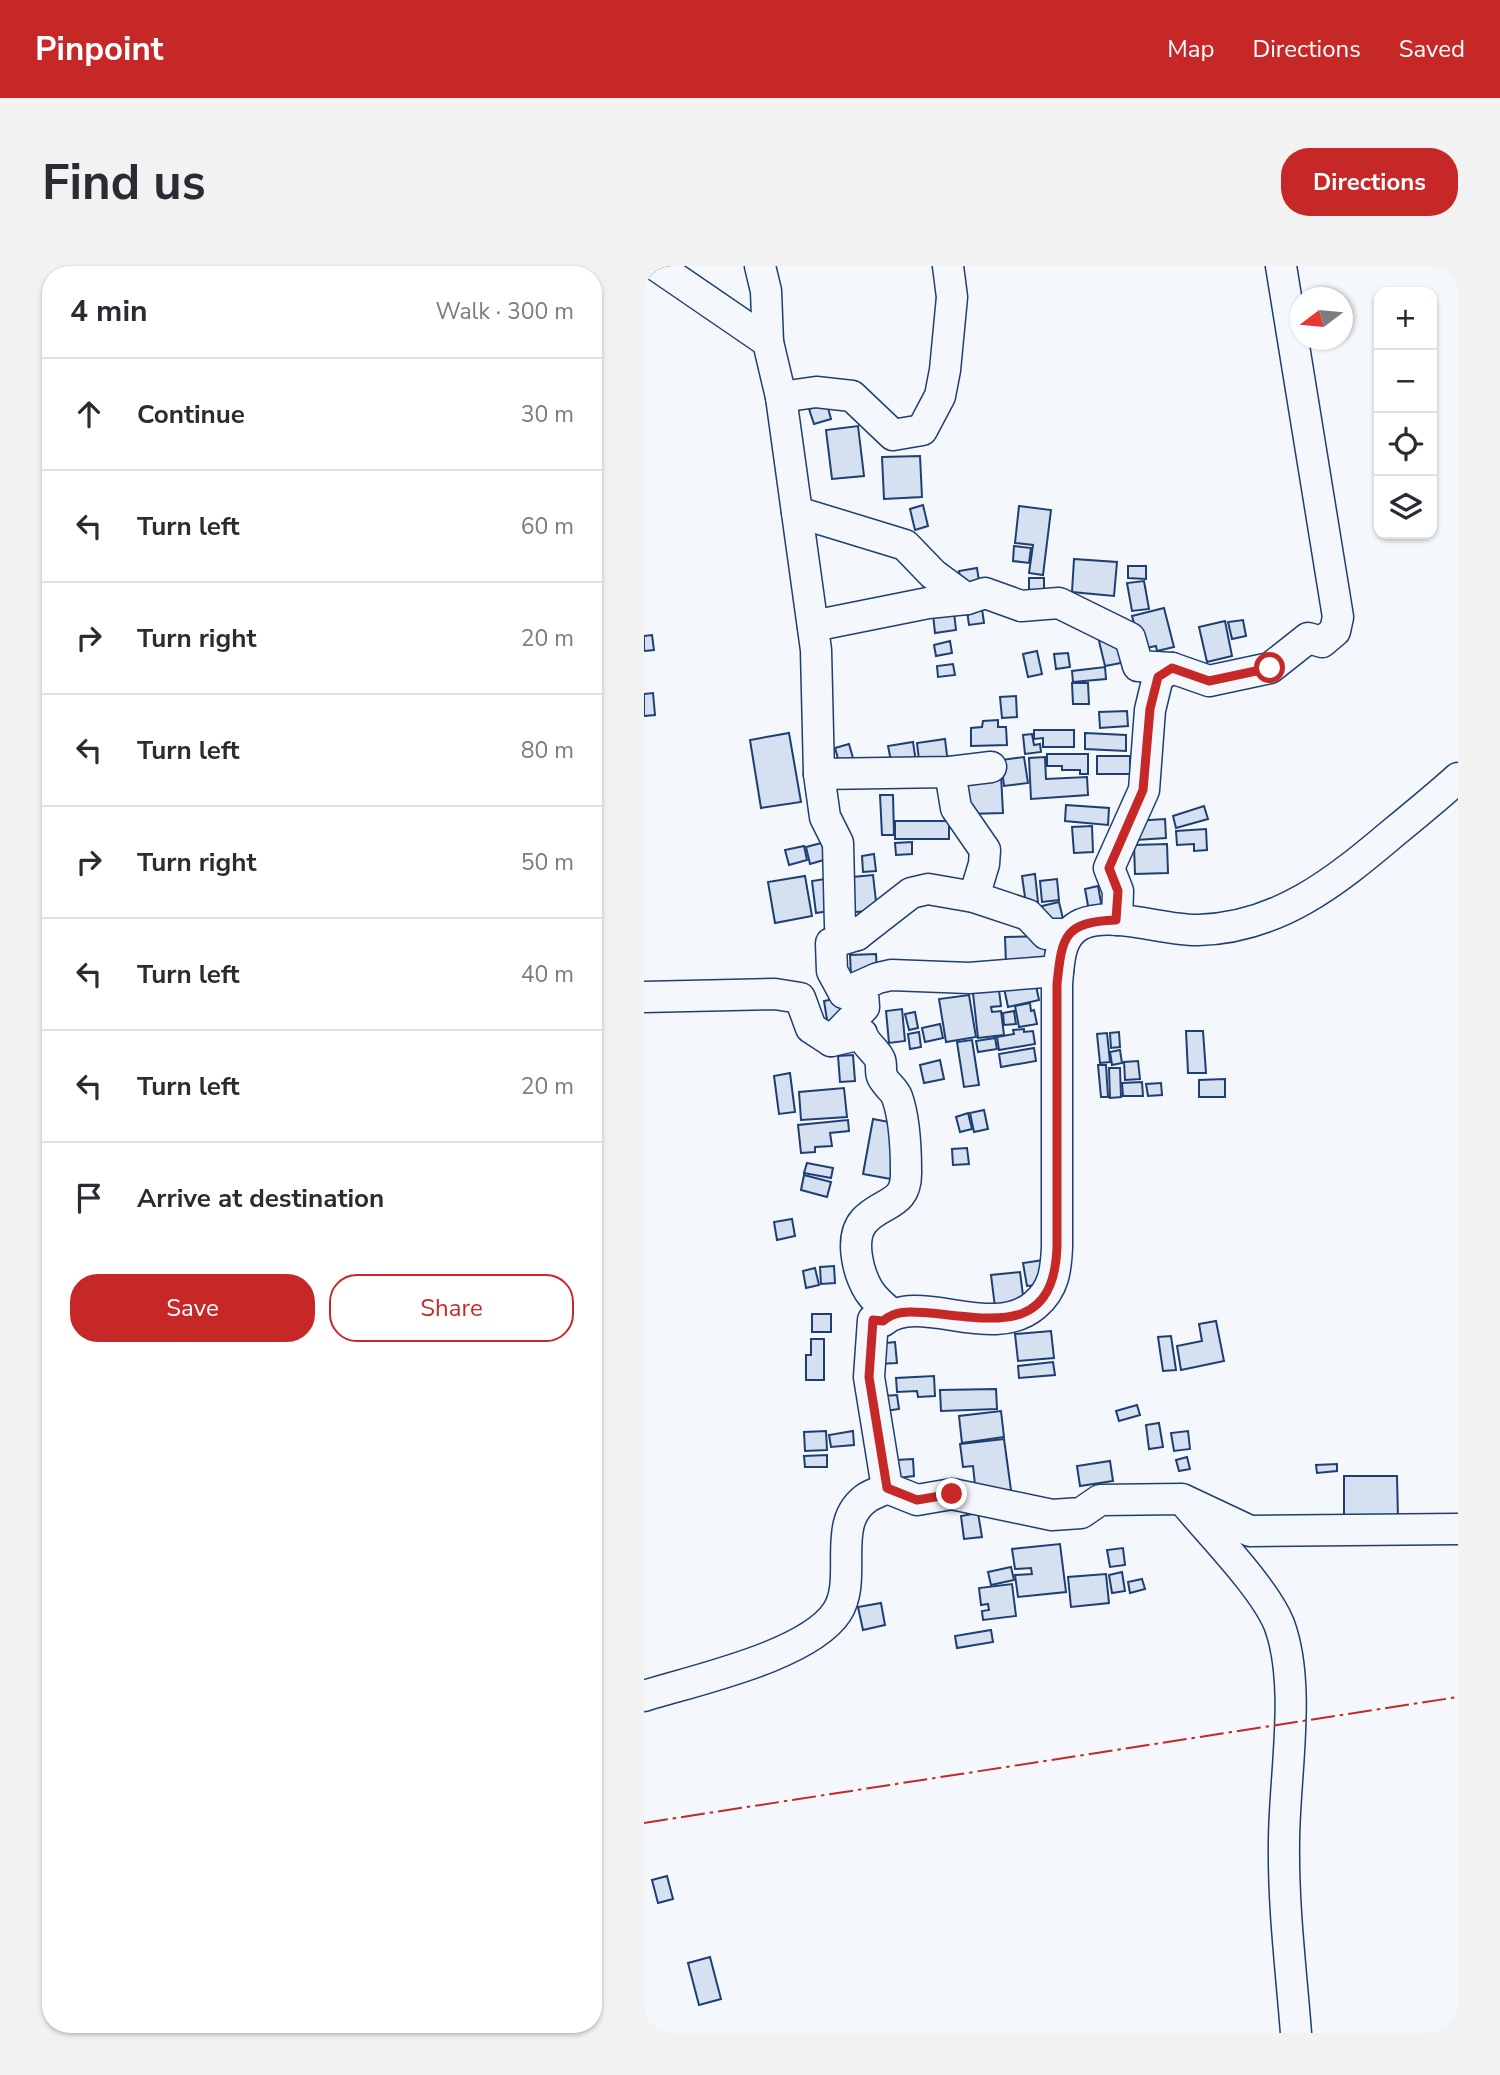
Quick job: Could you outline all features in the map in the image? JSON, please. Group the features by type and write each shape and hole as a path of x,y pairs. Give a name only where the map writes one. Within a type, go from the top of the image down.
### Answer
{"street":[{"path":"657,266 766,304 816,650 819,774 825,817 838,843 840,926 857,935"},
{"path":"781,397 816,392 852,396 893,435 922,430 940,396 945,370 952,297 948,266"},
{"path":"813,626 946,599 967,599 985,593 1021,606 1059,603 1130,638 1138,666 1172,668 1209,681 1270,668 1335,631 1338,617 1280,266"},
{"path":"797,512 905,545 933,574 967,599"},
{"path":"1116,920 1118,891 1109,868 1143,790 1153,689 1158,677 1172,668"},
{"path":"819,774 950,772 991,767"},
{"path":"950,772 956,808 985,850 984,864 974,897"},
{"path":"887,1488 869,1377 873,1320 883,1321 891,1314 906,1311 993,1319 1013,1318 1027,1312 1043,1298 1052,1284 1057,1267 1058,971 1061,948 1069,934 1082,925 1116,920 1183,930 1219,930 1243,926 1275,914 1313,895 1350,869 1454,781"},
{"path":"844,993 832,971 831,943 857,935 911,892 928,889 974,897 1028,915 1046,934 1069,934"},
{"path":"844,993 891,975 969,978 1058,971"},
{"path":"831,1041 864,1007 863,993 844,993"},
{"path":"644,997 775,994 800,998 811,1028 831,1041 862,1034 863,1040 880,1060 882,1076 897,1096 900,1106 906,1174 904,1187 901,1195 893,1202 871,1214 862,1223 856,1244 859,1267 869,1291 891,1314"},
{"path":"644,1696 765,1658 804,1642 820,1629 836,1613 846,1594 846,1533 853,1514 865,1498 887,1488 917,1500 952,1494 1052,1515 1081,1513 1100,1500 1182,1499 1250,1531 1458,1529"},
{"path":"1182,1499 1261,1595 1278,1624 1287,1656 1290,1697 1284,1890 1296,2033"}],"building":[{"path":"827,404 831,419 814,424 809,409"},
{"path":"858,426 864,476 832,479 826,430"},
{"path":"920,456 922,497 884,499 882,457"},
{"path":"923,505 928,526 915,530 910,509"},
{"path":"1019,506 1051,510 1043,575 1029,573 1033,545 1015,543"},
{"path":"1014,546 1031,548 1029,563 1013,561"},
{"path":"1074,559 1117,562 1114,596 1072,592"},
{"path":"1128,566 1146,566 1146,579 1128,578"},
{"path":"977,568 980,588 962,592 959,571"},
{"path":"1029,578 1044,578 1044,598 1029,598"},
{"path":"1144,581 1149,609 1132,611 1127,583"},
{"path":"1164,608 1174,647 1157,651 1156,646 1141,649 1132,616"},
{"path":"982,609 984,623 969,625 967,611"},
{"path":"954,612 956,630 935,633 933,614"},
{"path":"1243,620 1246,636 1232,639 1228,622"},
{"path":"1225,621 1232,656 1207,662 1199,627"},
{"path":"652,635 654,650 644,651 644,636"},
{"path":"1116,637 1121,663 1105,666 1099,641"},
{"path":"950,641 952,653 936,656 934,645"},
{"path":"1037,651 1042,674 1028,677 1023,654"},
{"path":"1068,653 1070,667 1056,669 1054,654"},
{"path":"953,664 955,675 938,677 937,666"},
{"path":"1105,667 1106,679 1073,682 1072,671"},
{"path":"1072,683 1088,683 1089,704 1073,704"},
{"path":"653,693 655,715 644,716 644,694"},
{"path":"1016,696 1017,717 1002,718 1000,697"},
{"path":"1127,711 1128,726 1100,728 1099,712"},
{"path":"998,720 998,727 1006,727 1007,745 971,746 971,728 982,727 983,721"},
{"path":"1034,730 1074,730 1074,747 1043,747 1043,738 1034,739"},
{"path":"789,733 801,802 761,808 750,740"},
{"path":"1085,733 1126,735 1126,751 1085,749"},
{"path":"1032,734 1034,745 1040,744 1041,752 1025,754 1023,735"},
{"path":"945,739 948,764 920,768 917,743"},
{"path":"913,742 916,762 892,766 888,746"},
{"path":"849,744 855,765 841,769 835,748"},
{"path":"1047,754 1088,754 1088,774 1080,774 1080,770 1062,770 1062,766 1047,766"},
{"path":"1097,756 1130,756 1130,774 1097,774"},
{"path":"1024,757 1028,783 1004,786 1001,760"},
{"path":"1045,757 1046,779 1087,777 1088,795 1031,799 1029,758"},
{"path":"1001,775 1003,813 967,814 965,776"},
{"path":"880,795 893,795 894,835 882,835"},
{"path":"1066,805 1109,808 1108,825 1065,821"},
{"path":"1204,806 1208,819 1176,828 1173,816"},
{"path":"1165,819 1166,838 1136,840 1135,821"},
{"path":"895,821 949,821 949,839 895,839"},
{"path":"1092,826 1093,852 1074,853 1072,827"},
{"path":"1206,829 1207,850 1194,851 1194,844 1177,845 1176,831"},
{"path":"829,841 834,857 810,864 806,847"},
{"path":"912,842 912,854 896,855 895,843"},
{"path":"1167,844 1168,873 1135,874 1134,845"},
{"path":"804,846 807,860 789,865 785,850"},
{"path":"874,854 876,871 863,872 862,856"},
{"path":"1035,874 1038,902 1026,904 1022,876"},
{"path":"873,875 877,910 846,913 842,878"},
{"path":"805,876 812,916 775,923 768,882"},
{"path":"832,878 836,910 816,913 812,881"},
{"path":"1057,879 1059,900 1042,902 1040,881"},
{"path":"1098,886 1102,908 1089,911 1085,889"},
{"path":"1059,902 1063,919 1045,922 1042,906"},
{"path":"1045,936 1046,962 1006,963 1005,937"},
{"path":"876,954 877,974 851,976 850,955"},
{"path":"1035,981 1039,1000 1008,1007 1004,988"},
{"path":"999,990 1001,1006 991,1007 992,1012 1001,1011 1004,1035 978,1038 973,993"},
{"path":"969,995 976,1037 946,1042 939,999"},
{"path":"843,997 848,1022 828,1026 824,1001"},
{"path":"1030,1003 1037,1024 1019,1027 1015,1006"},
{"path":"902,1009 905,1041 889,1043 886,1011"},
{"path":"1014,1011 1016,1024 1004,1025 1003,1013"},
{"path":"915,1012 918,1028 909,1030 905,1014"},
{"path":"940,1024 943,1038 925,1042 922,1028"},
{"path":"1024,1029 1024,1032 1033,1031 1035,1044 999,1050 997,1037 1014,1034 1013,1030"},
{"path":"1186,1031 1203,1031 1206,1073 1188,1073"},
{"path":"919,1032 921,1047 910,1049 908,1034"},
{"path":"1119,1032 1120,1047 1111,1048 1110,1033"},
{"path":"1107,1033 1110,1062 1100,1063 1097,1034"},
{"path":"995,1038 997,1049 978,1052 976,1041"},
{"path":"972,1040 979,1085 964,1087 957,1042"},
{"path":"1034,1048 1036,1061 1001,1067 999,1054"},
{"path":"1120,1050 1122,1063 1112,1065 1110,1052"},
{"path":"853,1055 855,1081 840,1082 838,1056"},
{"path":"940,1060 944,1079 924,1083 920,1065"},
{"path":"1138,1061 1140,1079 1125,1080 1124,1062"},
{"path":"1098,1065 1106,1065 1108,1097 1101,1097"},
{"path":"1109,1068 1120,1068 1121,1097 1110,1098"},
{"path":"790,1073 795,1112 779,1114 774,1076"},
{"path":"1225,1079 1225,1097 1199,1097 1199,1080"},
{"path":"1142,1082 1143,1096 1123,1096 1122,1083"},
{"path":"1161,1083 1162,1095 1148,1096 1146,1084"},
{"path":"844,1088 847,1117 801,1120 799,1092"},
{"path":"984,1110 988,1129 974,1132 970,1113"},
{"path":"968,1113 972,1129 960,1132 956,1117"},
{"path":"873,1119 900,1124 891,1179 863,1174"},
{"path":"848,1120 849,1131 830,1133 832,1146 815,1147 815,1152 801,1153 798,1125"},
{"path":"967,1148 969,1164 953,1165 952,1149"},
{"path":"807,1163 833,1168 831,1178 804,1173"},
{"path":"804,1175 831,1182 827,1197 801,1190"},
{"path":"792,1219 795,1236 777,1240 774,1222"},
{"path":"1044,1260 1047,1284 1027,1286 1023,1263"},
{"path":"834,1266 835,1283 821,1284 820,1267"},
{"path":"815,1268 819,1285 806,1288 803,1271"},
{"path":"1020,1272 1024,1303 995,1307 991,1275"},
{"path":"812,1314 831,1314 831,1332 812,1332"},
{"path":"1216,1321 1224,1361 1181,1370 1177,1346 1202,1341 1199,1324"},
{"path":"1051,1331 1054,1358 1018,1361 1015,1334"},
{"path":"1171,1336 1176,1370 1163,1371 1158,1337"},
{"path":"811,1339 824,1339 824,1380 806,1380 806,1355 811,1355"},
{"path":"895,1342 897,1363 877,1364 876,1344"},
{"path":"1053,1362 1055,1375 1019,1378 1018,1366"},
{"path":"934,1376 935,1396 918,1397 917,1391 897,1392 896,1378"},
{"path":"996,1389 997,1409 941,1411 940,1390"},
{"path":"897,1395 899,1409 885,1411 883,1396"},
{"path":"1137,1405 1140,1415 1119,1421 1116,1411"},
{"path":"1001,1411 1004,1437 962,1443 959,1416"},
{"path":"1159,1423 1163,1447 1149,1449 1146,1425"},
{"path":"826,1431 827,1450 805,1451 804,1432"},
{"path":"853,1431 854,1445 831,1447 829,1435"},
{"path":"1188,1431 1190,1449 1174,1451 1171,1433"},
{"path":"1004,1439 1011,1490 976,1494 973,1466 963,1467 960,1444"},
{"path":"827,1455 827,1467 805,1467 804,1456"},
{"path":"1187,1457 1190,1469 1179,1471 1176,1460"},
{"path":"913,1459 914,1476 898,1478 896,1460"},
{"path":"1110,1461 1113,1481 1080,1486 1077,1466"},
{"path":"1337,1464 1337,1471 1317,1473 1316,1465"},
{"path":"1344,1476 1397,1476 1398,1518 1344,1519"},
{"path":"978,1513 982,1537 964,1539 961,1516"},
{"path":"1060,1544 1066,1592 1018,1597 1015,1575 1032,1574 1031,1568 1015,1569 1012,1549"},
{"path":"1123,1548 1125,1565 1110,1567 1107,1550"},
{"path":"1011,1567 1014,1580 991,1585 988,1572"},
{"path":"1122,1572 1125,1591 1112,1593 1109,1575"},
{"path":"1106,1574 1109,1603 1071,1607 1068,1577"},
{"path":"1142,1579 1145,1589 1130,1593 1128,1582"},
{"path":"1012,1584 1016,1616 983,1620 982,1611 989,1610 988,1604 981,1605 979,1588"},
{"path":"881,1603 885,1625 863,1630 858,1607"},
{"path":"991,1630 993,1642 957,1648 955,1636"},
{"path":"667,1876 673,1899 658,1903 652,1880"},
{"path":"710,1957 721,1999 699,2005 688,1963"}],"power":[{"path":"644,1823 1458,1697"}],"route":[{"path":"952,1494 917,1500 887,1488 869,1377 873,1320 883,1321 891,1314 906,1311 993,1319 1013,1318 1027,1312 1043,1298 1052,1284 1057,1267 1057,984 1061,948 1069,934 1082,925 1116,920 1118,891 1109,868 1143,790 1150,709 1158,677 1172,668 1209,681 1270,668"}]}
